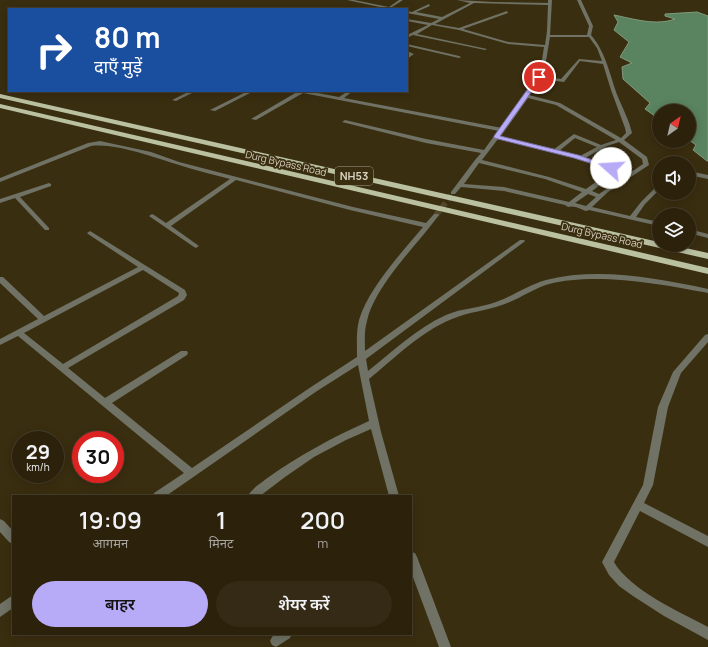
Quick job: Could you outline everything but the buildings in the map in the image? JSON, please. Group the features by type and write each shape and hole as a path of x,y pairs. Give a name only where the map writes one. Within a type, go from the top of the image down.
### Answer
{"highway":[{"name":"Durg Bypass Road","path":"0,96 708,256"},
{"name":"Durg Bypass Road","path":"0,106 708,271"}],"street":[{"path":"349,0 365,1 389,8 401,0"},
{"path":"453,193 483,152 503,130 542,73 548,36 550,2 485,4 459,0"},
{"path":"522,0 528,3"},
{"path":"580,0 590,26 589,34 595,42 604,63 615,96 627,122 629,133 582,158"},
{"path":"408,36 472,3"},
{"path":"408,16 429,5"},
{"path":"408,12 441,18"},
{"path":"460,29 507,12"},
{"path":"408,20 460,29 508,43 546,46"},
{"path":"413,34 485,49"},
{"path":"548,36 591,36"},
{"path":"408,45 459,56"},
{"path":"539,77 562,81 579,60 604,63"},
{"path":"174,100 192,92"},
{"path":"213,110 250,92"},
{"path":"254,119 298,92"},
{"path":"305,92 503,130"},
{"path":"339,99 350,92"},
{"path":"526,96 558,104 644,157 646,165 600,196 586,209"},
{"path":"345,122 483,152"},
{"path":"555,151 574,136 601,147"},
{"path":"496,137 582,158 614,171 568,205"},
{"path":"0,180 90,144 100,143 149,153 177,163 352,209 428,226"},
{"path":"477,160 526,172 600,196"},
{"path":"696,174 708,177"},
{"path":"166,226 235,178"},
{"path":"0,201 49,185"},
{"path":"459,185 499,188 568,205 652,222"},
{"path":"632,218 642,203 652,194"},
{"path":"16,196 47,229"},
{"path":"394,495 368,398 360,333 363,320 390,272 436,215"},
{"path":"152,216 196,246"},
{"path":"62,368 181,298 183,295 182,292 90,233"},
{"path":"696,233 708,236"},
{"path":"159,495 314,388 362,358 522,241"},
{"path":"0,342 143,267"},
{"path":"365,375 422,333 446,318 463,311 498,305 534,287 553,281 576,278 635,279 667,282 708,291"},
{"path":"0,279 44,320"},
{"path":"19,333 191,473"},
{"path":"708,337 677,372 663,407 648,485 639,506 608,562 610,568 625,585 708,634"},
{"path":"105,403 184,353"},
{"path":"254,495 269,482 317,450 375,423"},
{"path":"639,506 708,542"},
{"path":"0,524 12,538"},
{"path":"412,560 445,647"},
{"path":"0,611 12,602"}],"shaded area":[{"path":"697,12 708,16 708,161 693,150 696,148 696,104 652,104 652,114 645,109 650,103 623,79 622,67 632,63 620,57 629,42 614,30 618,22 614,15 653,22 675,19 665,16 665,14"}],"tunnel":[{"path":"436,215 453,193"}],"route":[{"path":"539,77 506,126 496,137 576,156 611,168"}]}
